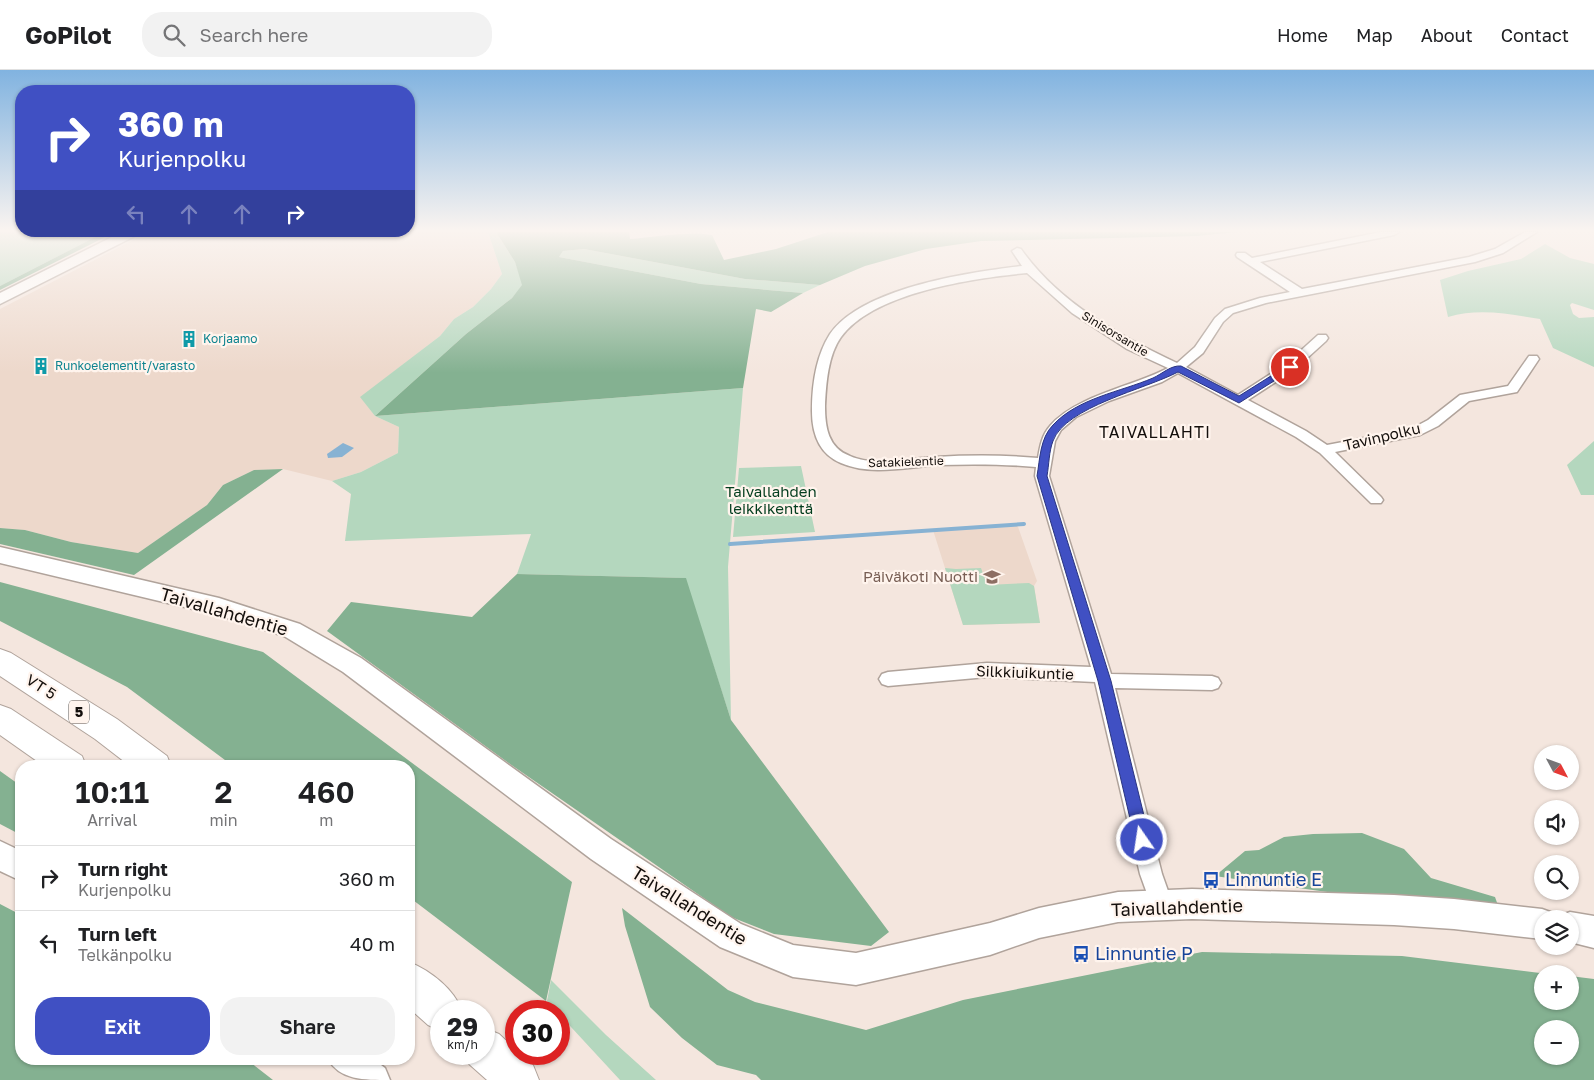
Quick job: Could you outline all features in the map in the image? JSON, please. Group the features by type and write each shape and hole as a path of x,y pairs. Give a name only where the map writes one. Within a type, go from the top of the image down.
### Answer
{"highway":[{"name":"VT 5","path":"0,661 106,729 147,760"},
{"path":"0,718 61,760"},
{"path":"415,987 430,1000"},
{"path":"415,1007 430,1018"},
{"path":"495,1059 518,1080"},
{"path":"495,1064 518,1080"}],"street":[{"path":"0,299 39,279"},
{"name":"Satakielentie","path":"964,279 916,289 885,300 865,311 836,334 824,361 819,415 821,431 828,447 836,456 862,464 992,460 1043,463"},
{"name":"Sinisorsantie","path":"1040,279 1084,316 1131,346 1178,368 1301,434 1325,450 1376,500"},
{"path":"1279,279 1300,293"},
{"path":"1162,905 1151,874 1103,678 1042,476 1048,441 1055,428 1071,414 1104,398 1157,379 1178,368 1199,350 1219,320 1229,311 1264,300 1372,279"},
{"path":"1239,400 1290,367 1322,338"},
{"name":"Tavinpolku","path":"1325,450 1415,432 1433,423 1465,398 1512,389 1533,359"},
{"name":"Taivallahdentie","path":"0,555 219,607 292,630 352,665 601,849 731,936 793,961 856,969 990,938 1039,923 1118,907 1192,904 1394,910 1454,914 1534,923"},
{"name":"Silkkiuikuntie","path":"888,679 987,670 1212,683"},
{"path":"0,855 15,864"},
{"path":"1579,929 1594,932"},
{"path":"353,1065 373,1080"}],"shaded area":[{"path":"58,279 498,279 473,307 454,319 440,336 361,397 375,416 399,427 398,453 361,472 332,481 283,469 254,470 223,485 207,505 138,553 71,542 25,530 0,528 0,309"},
{"name":"Päiväkoti Nuotti","path":"1017,524 1037,581 1034,586 1040,623 963,625 933,530"}],"green space":[{"path":"0,279 13,279 0,286"},
{"path":"13,279 22,279 0,290 0,286"},
{"path":"498,279 521,279 523,285 512,298 466,334 375,416 360,397 440,336 454,319 473,307"},
{"path":"520,279 675,279 701,284 803,293 771,312 756,309 743,388 375,416 466,334 512,298 522,285"},
{"path":"675,279 747,279 820,285 803,293 701,284"},
{"path":"747,279 834,279 820,285"},
{"path":"1594,279 1594,310 1572,303 1570,305 1573,314 1579,318 1594,317 1594,367 1553,348 1540,319 1482,312 1448,317 1440,280"},
{"path":"743,388 728,567 731,720 685,578 517,574 531,534 345,541 351,494 332,481 361,472 398,453 399,427 375,416"},
{"path":"1594,441 1594,495 1581,495 1567,465"},
{"name":"Taivallahden leikkikenttä","path":"801,466 815,532 733,537 739,468"},
{"path":"283,469 134,575 0,544 0,528 25,530 71,542 138,553 207,505 223,485 254,470"},
{"path":"945,568 981,568 987,585 1029,583 1034,586 1040,623 963,625"},
{"path":"517,574 686,578 731,720 889,932 871,946 774,934 731,917 510,764 327,631 351,602 472,617"},
{"path":"0,582 263,652 408,760 225,760 127,687 0,621"},
{"path":"415,765 572,882 545,1000 415,902"},
{"path":"0,771 15,782 15,832 0,824"},
{"path":"1362,833 1404,849 1431,878 1495,897 1500,911 1357,896 1215,876 1245,851 1259,850 1284,837 1313,834"},
{"path":"0,904 15,912 15,1065 254,1065 273,1080 0,1080"},
{"path":"622,908 728,990 755,1002 866,1030 963,1000 1202,952 1402,956 1534,972 1534,1010 1579,1010 1579,977 1594,979 1594,1080 761,1080 756,1075 717,1065 682,1038 650,1007 625,926"},
{"path":"551,980 606,1035 656,1080 620,1080 570,1026 570,1000 547,1000"}],"water":[{"path":"343,443 354,448 342,457 328,458 327,454"}],"waterway":[{"path":"730,544 1024,524"}],"place":[{"name":"Korjaamo","path":"189,339"},
{"name":"Runkoelementit/varasto","path":"41,366"},
{"name":"Päiväkoti Nuotti","path":"992,577"},
{"name":"Linnuntie E","path":"1211,880"},
{"name":"Linnuntie P","path":"1081,954"}],"district":[{"name":"TAIVALLAHTI","path":"1155,432"}],"route":[{"path":"1142,840 1104,681 1042,476 1048,441 1055,428 1071,414 1104,398 1157,379 1178,368 1239,400 1290,367"}]}
